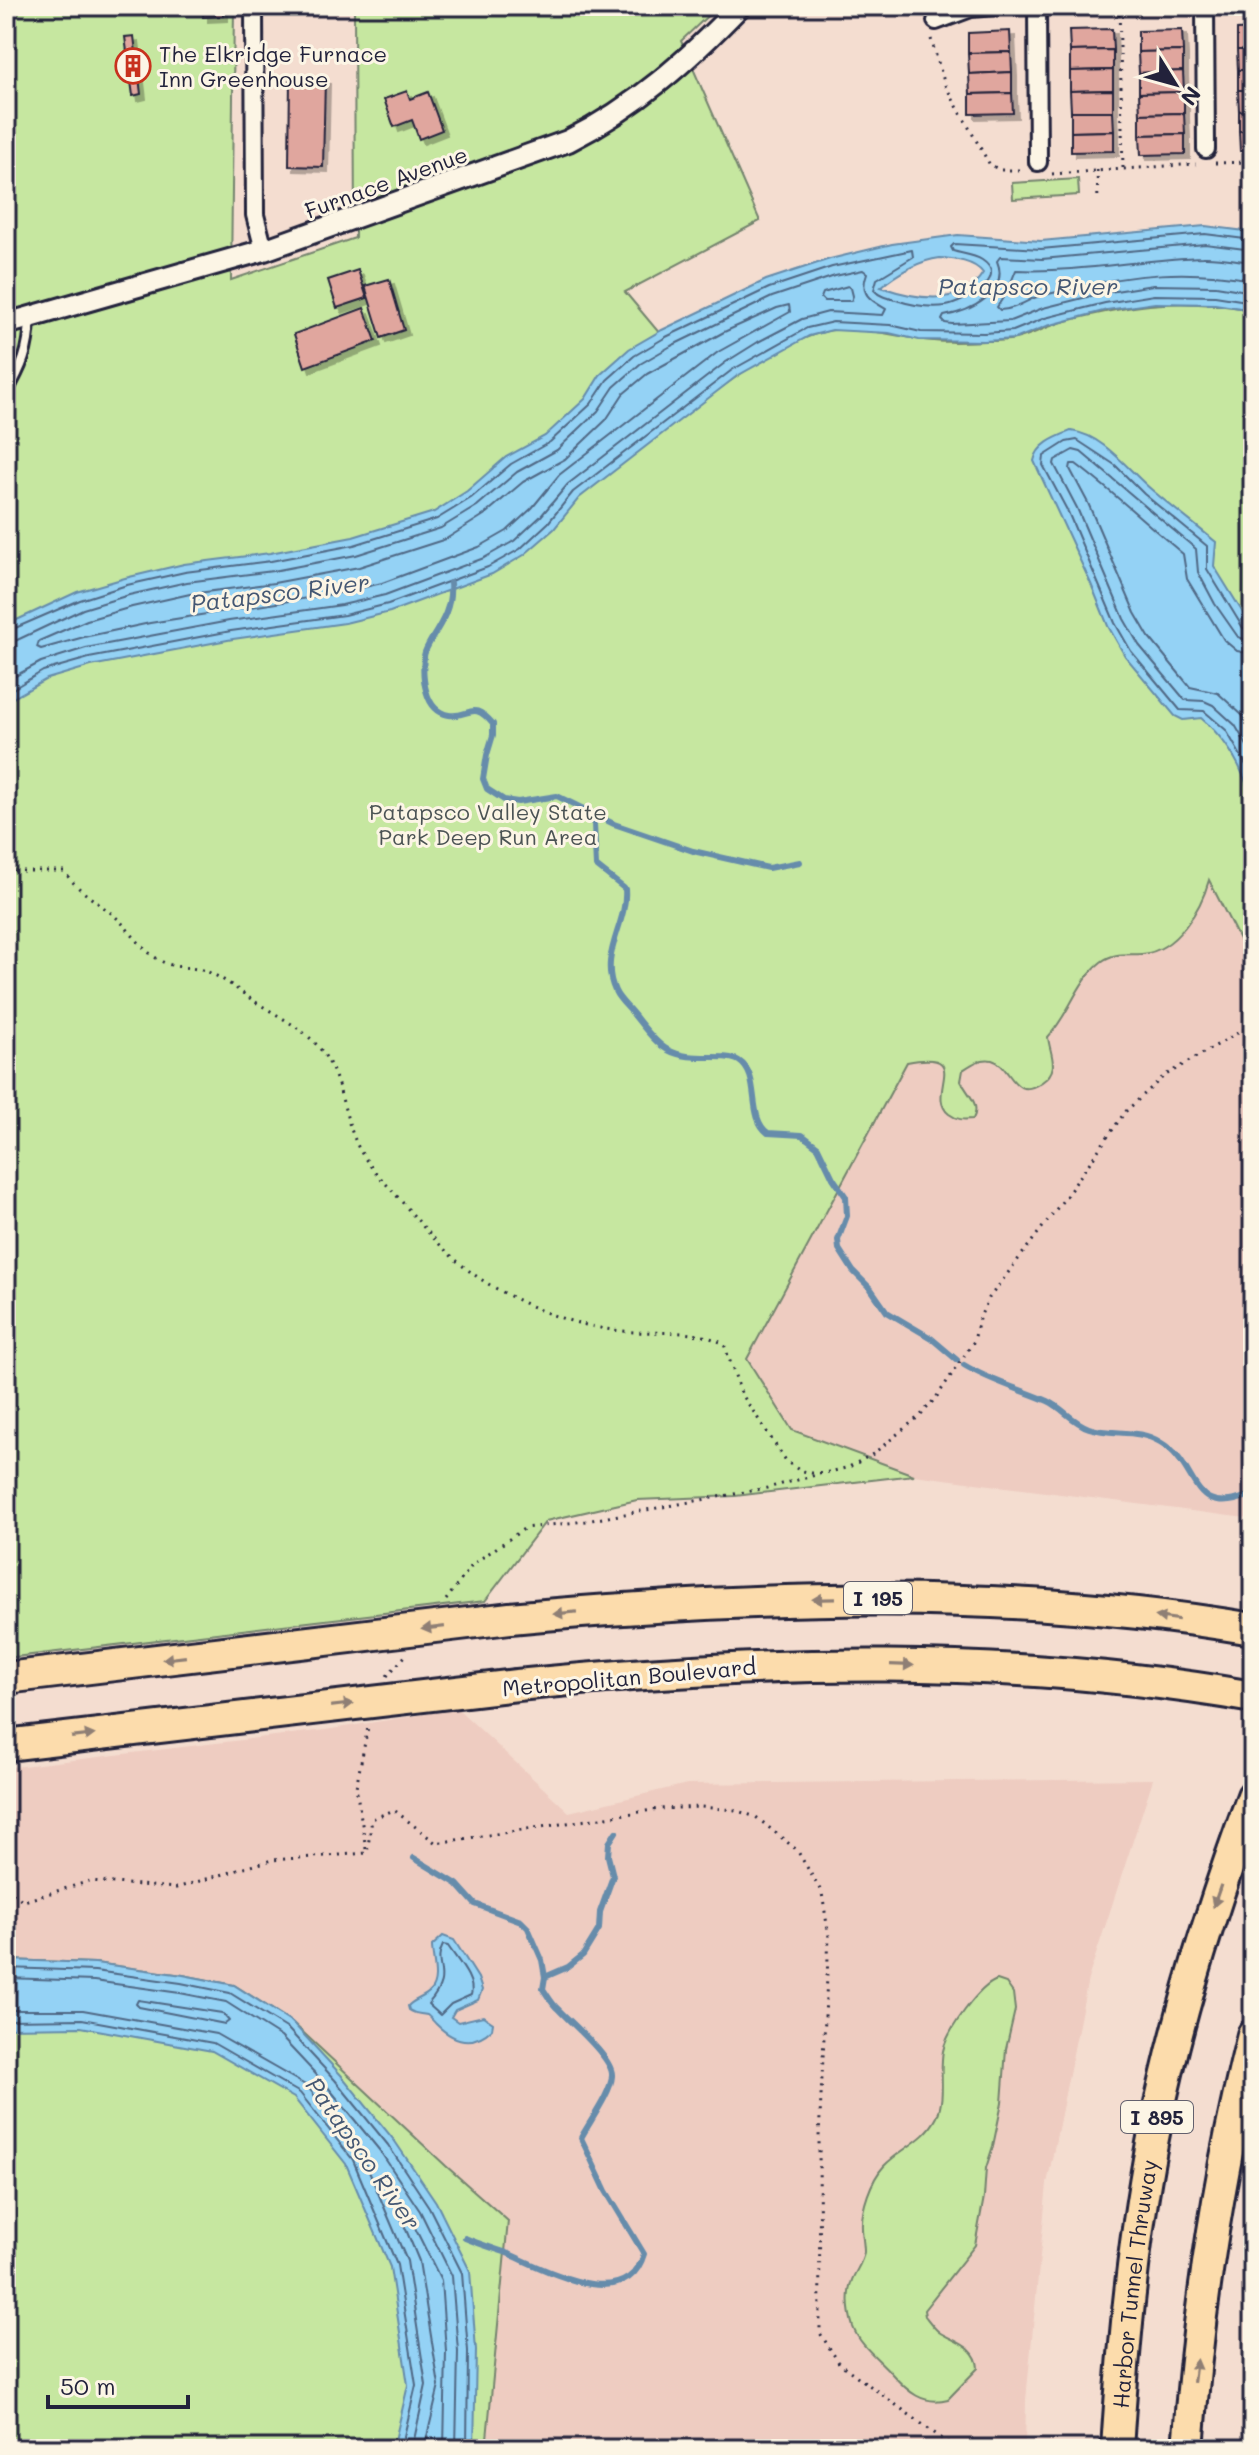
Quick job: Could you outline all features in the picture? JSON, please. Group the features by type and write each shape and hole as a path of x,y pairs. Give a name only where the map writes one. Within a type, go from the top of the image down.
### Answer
{"highway":[{"name":"I 195","path":"6,1678 510,1618 728,1601 881,1598 1011,1601 1121,1611 1249,1629"},
{"name":"Metropolitan Boulevard","path":"6,1745 517,1685 727,1667 870,1663 999,1668 1253,1697"},
{"name":"Harbor Tunnel Thruway","path":"1117,2449 1133,2268 1156,2124 1195,1967 1253,1796"},
{"path":"1188,2449 1193,2380 1221,2182 1252,2041"}],"street":[{"path":"254,6 255,215 264,250"},
{"name":"Furnace Avenue","path":"6,324 264,250 539,152 598,126 662,81 740,6"},
{"path":"936,21 971,8 994,6"},
{"path":"1037,6 1038,162"},
{"path":"1205,6 1206,149"}],"lane":[{"path":"6,395 29,345 30,318"}],"path":[{"path":"1119,6 1123,168"},
{"path":"1097,170 1098,202"},
{"path":"6,871 64,871 85,895 100,903 159,960 170,966 207,971 225,980 312,1040 326,1057 338,1080 356,1141 366,1159 428,1234 466,1270 555,1317 622,1331 688,1332 710,1336 724,1344 741,1393 763,1430 787,1462 799,1470 812,1473 849,1467 873,1454 922,1414 965,1357 989,1298 1125,1112 1164,1076 1253,1024"},
{"path":"6,1889 24,1901 90,1881 176,1888 272,1860 367,1853 372,1819 394,1810 436,1843 659,1809 701,1807 735,1810 756,1817 797,1850 822,1893 829,1937 819,2137 820,2333 839,2363 956,2449"}],"shaded area":[{"path":"1192,845 1253,967 1253,1519 914,1475 792,1430 747,1359 964,957"},
{"path":"458,1709 569,1812 687,1784 1153,1779 1088,1979 1047,2184 1026,2400 1025,2449 486,2449 508,2220 292,2022 234,1985 95,1963 6,1960 6,1768 325,1730"}],"green space":[{"name":"Patapsco Valley State Park Deep Run Area","path":"6,6 234,6 231,280 355,238 354,6 718,6 681,41 760,221 625,292 711,395 781,349 827,331 860,330 943,342 1000,341 1022,337 1067,321 1137,306 1181,303 1253,310 1253,967 1209,880 1193,915 1166,945 1142,954 1111,957 1093,970 1048,1037 1053,1067 1042,1082 1024,1088 1013,1081 999,1063 992,1060 976,1062 963,1070 961,1081 975,1104 975,1114 973,1119 960,1119 949,1114 943,1105 944,1067 939,1062 927,1060 907,1062 747,1359 792,1430 914,1475 735,1496 637,1500 546,1521 485,1601 6,1658"},
{"path":"1078,179 1079,195 1013,199 1012,183"},
{"path":"6,1960 95,1963 234,1985 292,2022 508,2221 486,2449 6,2449"},
{"path":"997,1980 1006,1983 1013,1993 1015,2010 1006,2049 1002,2103 986,2168 975,2245 924,2310 925,2316 937,2330 974,2354 978,2368 948,2399 923,2399 904,2386 860,2340 850,2315 849,2292 863,2256 862,2220 871,2187 884,2166 919,2138 937,2117 946,2042 973,2000"}],"water":[{"name":"Patapsco River","path":"1205,226 1253,232 1253,310 1215,304 1155,303 1107,310 1047,326 1015,339 984,341 919,340 889,333 832,330 809,336 737,376 579,498 554,529 524,555 492,574 390,612 345,623 233,639 91,666 47,679 6,702 6,625 77,592 125,578 184,564 270,553 353,537 434,512 467,491 506,457 545,436 585,399 600,375 629,349 766,280 830,259 892,244 958,235 1041,241","holes":["940,258 969,263 983,273 962,292 936,298 907,295 881,287 916,265"]},
{"path":"1071,431 1105,446 1152,490 1216,542 1214,566 1253,629 1253,808 1241,770 1220,737 1201,718 1183,720 1175,716 1125,656 1108,626 1034,461 1043,446"},
{"path":"443,1936 454,1940 478,1978 482,1990 478,2000 455,2010 451,2017 458,2022 483,2016 493,2023 492,2029 478,2038 457,2038 427,2015 409,2010 408,2006 433,1986 432,1946"},
{"name":"Patapsco River","path":"6,1960 95,1963 234,1985 292,2022 341,2075 394,2140 436,2202 470,2271 476,2350 474,2449 393,2449 408,2385 390,2267 346,2164 294,2098 212,2051 81,2027 6,2028"}],"building":[{"path":"190,6 223,6 223,16 203,17 203,8 190,9"},
{"path":"1112,29 1113,50 1070,51 1069,30"},
{"path":"1253,29 1253,50 1237,50 1237,30"},
{"path":"1182,30 1183,51 1138,52 1138,31"},
{"path":"1010,31 1011,52 968,53 968,33"},
{"name":"The Elkridge Furnace Inn Greenhouse","path":"134,36 141,94 133,96 125,37"},
{"path":"1113,50 1113,70 1070,71 1070,51"},
{"path":"1237,50 1253,50 1253,70 1238,70"},
{"path":"1183,51 1183,71 1139,73 1138,52"},
{"path":"1011,52 1012,72 969,74 968,53"},
{"path":"1113,70 1113,90 1070,91 1070,71"},
{"path":"1238,70 1253,70 1253,90 1238,90"},
{"path":"1183,71 1184,92 1139,93 1139,73"},
{"path":"1012,72 1012,93 970,94 969,74"},
{"path":"290,78 325,79 323,167 289,166"},
{"path":"1113,90 1113,111 1071,111 1070,91"},
{"path":"1238,90 1253,90 1253,110 1239,111"},
{"path":"407,91 410,99 428,92 442,130 419,139 412,120 394,127 384,99"},
{"path":"1184,92 1184,113 1140,114 1139,93"},
{"path":"1012,93 1013,113 970,114 970,94"},
{"path":"1253,110 1253,131 1239,131 1239,111"},
{"path":"1071,111 1113,111 1114,131 1071,132"},
{"path":"1184,113 1185,134 1140,135 1140,114"},
{"path":"1114,131 1114,151 1071,152 1071,132"},
{"path":"1239,131 1253,131 1253,151 1240,151"},
{"path":"1185,134 1185,154 1141,155 1140,135"},
{"path":"358,270 367,298 337,308 328,280"},
{"path":"389,279 404,330 381,338 365,286"},
{"path":"364,308 376,341 305,367 294,334"}],"waterway":[{"path":"450,583 446,613 425,653 424,683 434,707 441,712 449,715 480,712 493,724 483,779 487,789 504,800 518,802 557,796 614,824 693,851 768,868 800,862"},
{"path":"583,809 594,824 596,866 625,889 625,902 610,965 611,978 619,997 654,1039 668,1050 687,1056 733,1058 746,1068 761,1126 768,1133 802,1135 818,1147 846,1197 847,1216 838,1240 839,1249 853,1271 887,1312 931,1338 957,1360"},
{"path":"964,1365 1048,1401 1089,1428 1143,1435 1160,1442 1183,1464 1198,1488 1217,1501 1232,1501 1253,1494"},
{"path":"545,1977 568,1967 583,1955 599,1929 600,1912 613,1876 608,1856 609,1843 616,1832"},
{"path":"414,1858 457,1884 475,1904 521,1921 528,1928 542,1960 545,1977 543,1989 606,2060 611,2069 611,2083 581,2138 606,2191 644,2254 634,2272 620,2282 602,2285 561,2276 465,2238"},
{"path":"1250,2449 1253,2365"}],"place":[{"name":"The Elkridge Furnace Inn Greenhouse","path":"133,66"}]}
